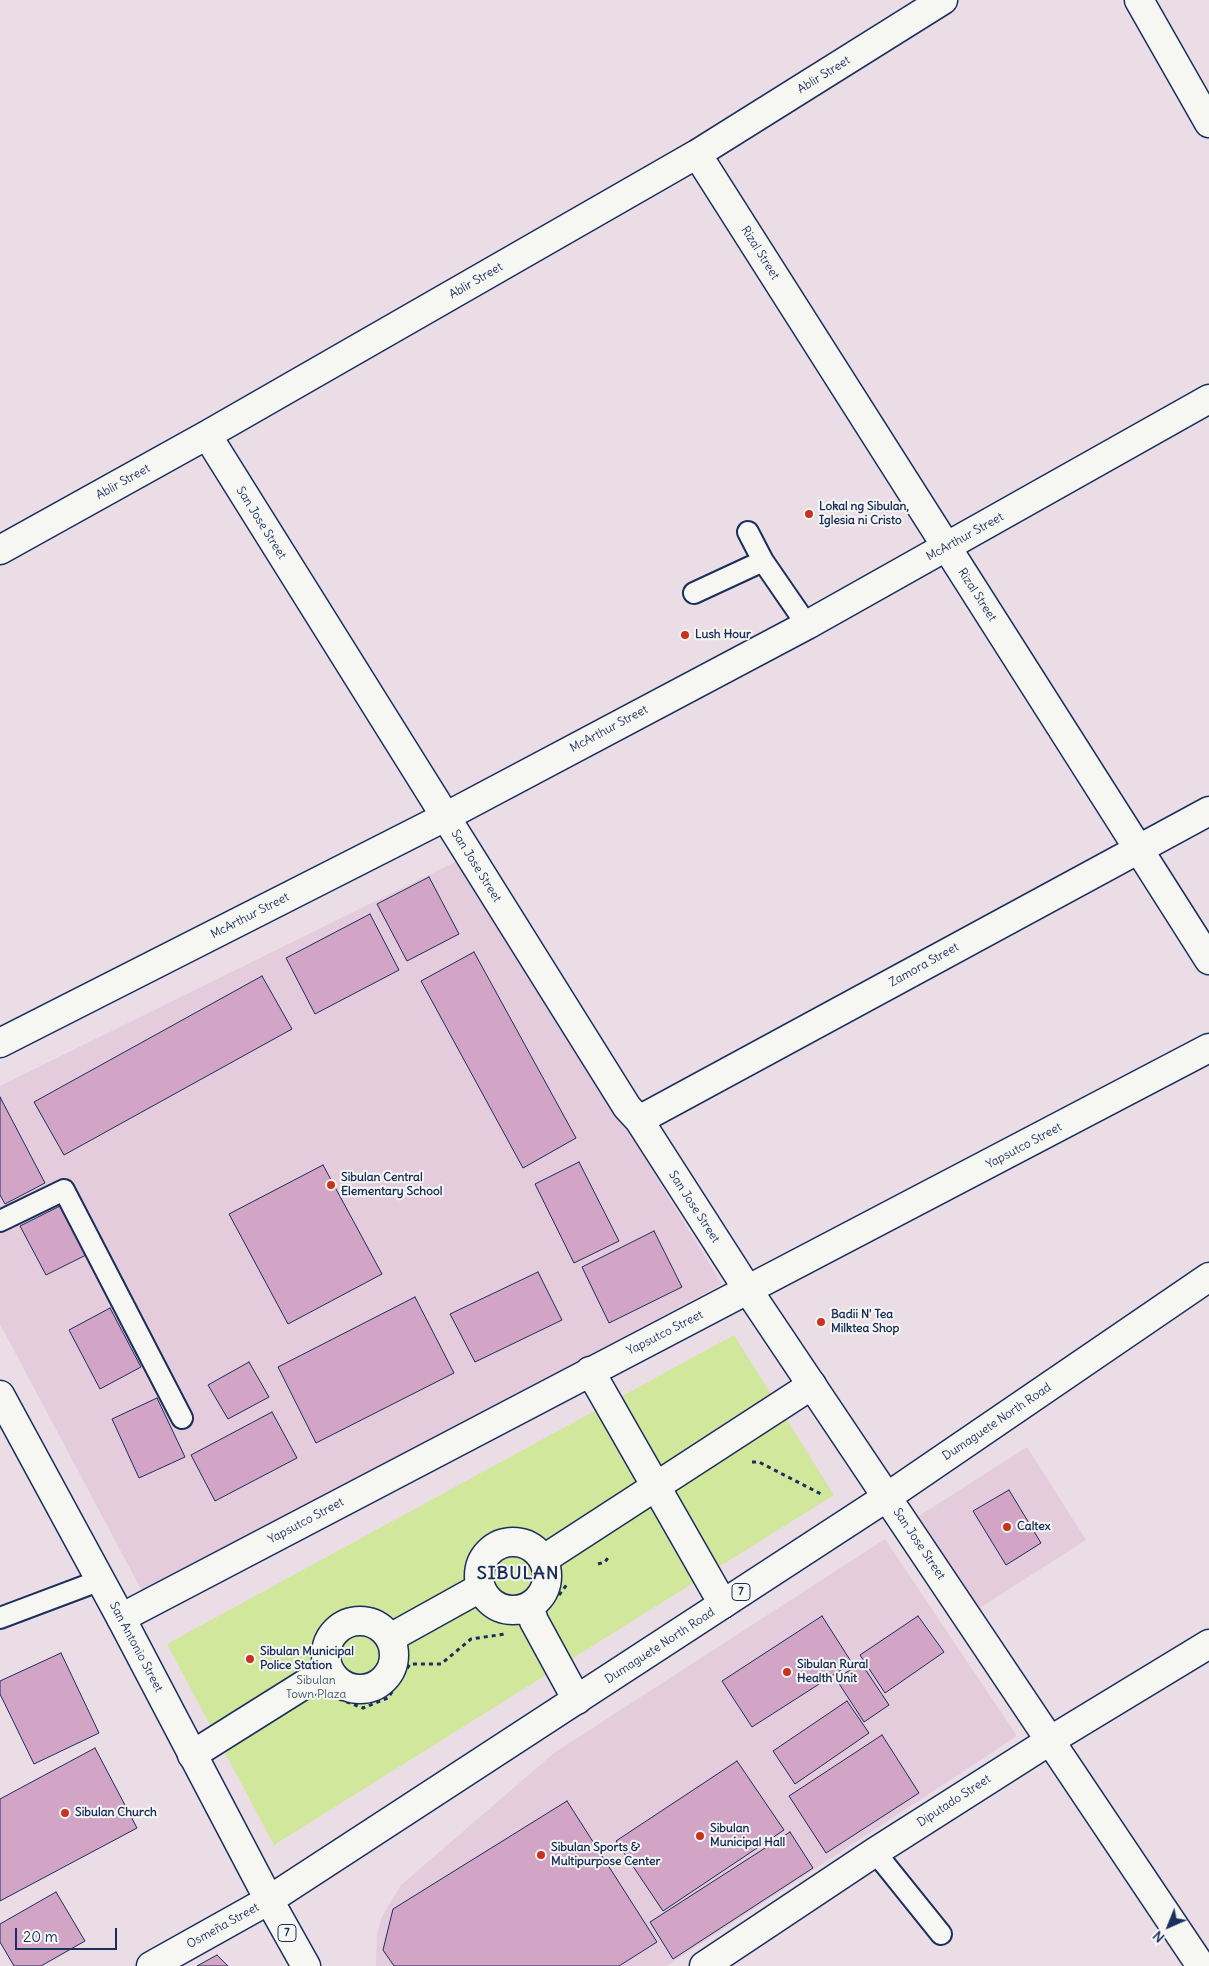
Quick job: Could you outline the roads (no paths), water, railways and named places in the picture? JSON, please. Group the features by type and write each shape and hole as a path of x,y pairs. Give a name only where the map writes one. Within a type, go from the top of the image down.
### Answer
{"main road":[{"name":"Ablir Street","path":"0,550 207,436 697,154 943,0"},
{"path":"1139,0 1209,123"},
{"name":"Rizal Street","path":"697,154 1209,960"},
{"name":"McArthur Street","path":"0,1043 445,817 807,625 1209,399"},
{"name":"San Jose Street","path":"207,436 627,1107 639,1120 748,1290 1201,1966"},
{"name":"Zamora Street","path":"639,1120 1209,811"},
{"name":"Yapsutco Street","path":"121,1618 1209,1048"},
{"name":"Dumaguete North Road","path":"269,1900 887,1497 1209,1277"},
{"path":"590,1371 724,1604"},
{"path":"544,1559 812,1385"},
{"name":"San Antonio Street","path":"0,1395 101,1580 269,1900"},
{"path":"519,1541 538,1551 544,1559 547,1569 547,1584 541,1597 530,1606 516,1610 502,1608 489,1601 480,1588 478,1574 482,1559 491,1548 505,1542 519,1541"},
{"path":"390,1638 480,1588"},
{"path":"530,1606 534,1621 577,1700"},
{"path":"192,1756 321,1674 329,1639 338,1627 351,1621 366,1621 384,1630 390,1638 394,1648 394,1662 387,1676 377,1685 362,1689 348,1687 321,1674"},
{"name":"Diputado Street","path":"704,1966 875,1852 1051,1740 1209,1644"},
{"name":"Osmeña Street","path":"151,1966 269,1900"},
{"name":"7","path":"269,1900 306,1966"}],"lane":[{"path":"748,532 763,561 807,625"},
{"path":"694,593 763,561"},
{"path":"0,1222 64,1190 182,1418"},
{"path":"0,1618 101,1580"},
{"path":"875,1852 940,1934"}],"place":[{"name":"Lokal ng Sibulan, Iglesia ni Cristo","path":"809,514"},
{"name":"Lush Hour","path":"685,635"},
{"name":"Sibulan Central Elementary School","path":"331,1185"},
{"name":"Badii N' Tea Milktea Shop","path":"821,1322"},
{"name":"Caltex","path":"1007,1527"},
{"name":"Sibulan Municipal Police Station","path":"250,1659"},
{"name":"Sibulan Rural Health Unit","path":"787,1672"},
{"name":"Sibulan Church","path":"65,1813"},
{"name":"Sibulan Municipal Hall","path":"700,1836"},
{"name":"Sibulan Sports & Multipurpose Center","path":"541,1855"}],"district":[{"name":"SIBULAN","path":"518,1574"}],"park label":[{"name":"Sibulan Town Plaza","path":"316,1688"}]}
